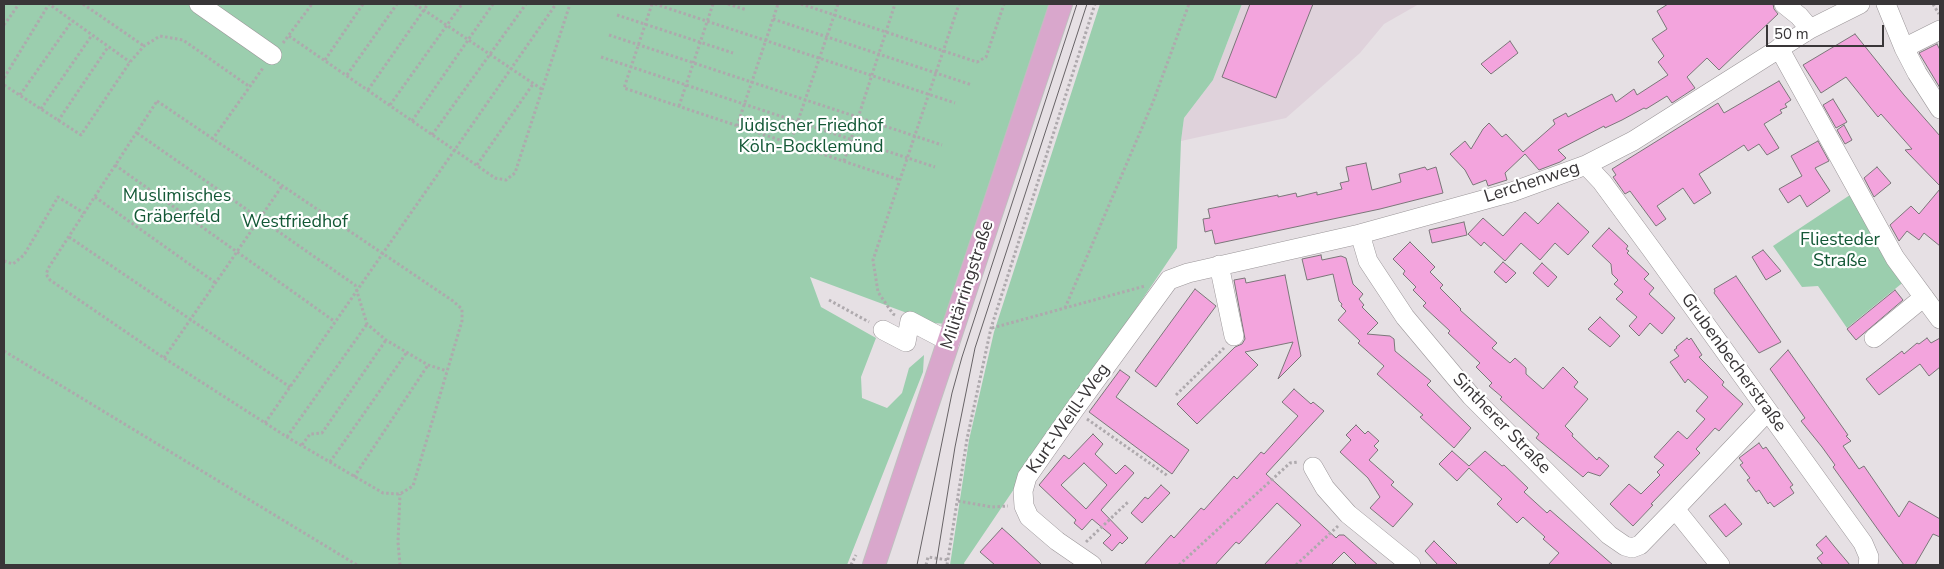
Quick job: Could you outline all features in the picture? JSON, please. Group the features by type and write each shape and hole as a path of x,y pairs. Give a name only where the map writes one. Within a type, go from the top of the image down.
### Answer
{"main road":[{"name":"Militärringstraße","path":"874,565 950,342 1061,4"}],"street":[{"path":"199,4 272,55"},
{"path":"1784,4 1799,16 1810,29"},
{"name":"Lerchenweg","path":"1169,280 1188,272 1360,234 1512,192 1586,165 1633,142 1810,29 1860,4"},
{"path":"1886,4 1904,48 1935,90 1940,109"},
{"path":"1904,48 1940,30"},
{"path":"1779,48 1895,258 1940,320"},
{"name":"Grubenbecherstraße","path":"1586,165 1602,182 1652,250 1863,543 1869,557 1868,565"},
{"name":"Sintherer Straße","path":"1360,234 1368,261 1405,317 1471,396 1610,535 1625,546 1632,548 1640,545 1767,412"},
{"path":"1219,266 1234,336"},
{"name":"Kurt-Weill-Weg","path":"1024,506 1023,491 1027,477 1169,280"},
{"path":"1874,338 1924,297"},
{"path":"883,330 906,342 910,321 950,342"},
{"path":"1313,467 1325,488 1348,514 1411,565"},
{"path":"1024,506 1029,518 1074,554 1092,565"},
{"path":"1675,509 1720,565"}],"path":[{"path":"4,25 18,4"},
{"path":"4,78 49,4 130,62"},
{"path":"83,4 144,46"},
{"path":"325,60 363,4"},
{"path":"347,75 397,4"},
{"path":"415,4 543,90"},
{"path":"368,90 428,4"},
{"path":"390,105 462,4"},
{"path":"412,121 493,4"},
{"path":"432,135 526,4"},
{"path":"265,423 334,321 383,254 556,4"},
{"path":"289,36 495,178 506,180 515,173 570,4"},
{"path":"900,180 624,88 654,4 955,103"},
{"path":"679,106 713,4"},
{"path":"728,4 747,10"},
{"path":"738,126 778,4"},
{"path":"800,4 977,62 986,57 1004,4"},
{"path":"790,144 838,4"},
{"path":"844,162 896,4"},
{"path":"910,321 892,314 878,292 873,260 959,4"},
{"path":"947,565 967,439 991,328 1096,4"},
{"path":"1065,308 1153,102 1189,4"},
{"path":"1934,4 1940,18"},
{"path":"617,15 733,53"},
{"path":"773,19 972,85"},
{"path":"20,95 72,21"},
{"path":"41,109 92,35"},
{"path":"609,35 942,145"},
{"path":"4,84 81,136 130,62 144,46 160,36 183,40 250,87 212,140"},
{"path":"58,121 108,46"},
{"path":"601,57 935,167"},
{"path":"477,165 533,84"},
{"path":"157,101 462,309 462,321 413,486 400,494 383,493 354,477 164,358 50,280 46,274 49,267 137,134 157,101"},
{"path":"137,134 355,285 367,324 386,340 428,364 447,370"},
{"path":"115,165 334,321"},
{"path":"164,358 282,186"},
{"path":"4,261 12,264 24,255 58,197 84,213"},
{"path":"95,197 216,282"},
{"path":"68,237 290,387"},
{"path":"991,328 1169,280"},
{"path":"829,300 883,330"},
{"path":"288,437 367,324"},
{"path":"1176,395 1234,336"},
{"path":"302,445 310,434 322,433 386,340"},
{"path":"4,351 357,565"},
{"path":"330,462 407,352"},
{"path":"354,477 428,364"},
{"path":"1074,410 1168,476"},
{"path":"1179,565 1290,463 1298,462 1313,467"},
{"path":"400,494 398,542 400,565"},
{"path":"958,501 992,507 1024,506"},
{"path":"1074,554 1129,501"},
{"path":"1296,565 1337,528 1348,514"},
{"path":"926,565 928,557 948,560"}],"shaded area":[{"path":"1242,4 1419,4 1384,24 1360,53 1286,118 1181,141 1184,118 1213,80"}],"green space":[{"path":"4,4 1053,4 947,324 934,323 810,277 821,307 876,338 861,377 862,398 887,408 902,393 909,368 924,355 923,372 847,565 4,565"},
{"path":"1100,4 1242,4 1213,80 1184,118 1181,141 1177,248 964,563 965,565 950,565 969,440 994,332"},
{"name":"Fliesteder Straße","path":"1853,193 1906,280 1847,328 1818,286 1802,287 1773,246"}],"building":[{"path":"1250,4 1313,4 1276,98 1222,77"},
{"path":"1668,4 1773,4 1778,14 1719,70 1707,58 1687,77 1695,88 1672,103 1667,96 1646,109 1644,108 1605,128 1604,126 1558,150 1566,158 1560,162 1539,170 1525,154 1505,173 1507,180 1488,186 1486,180 1473,185 1465,170 1450,154 1465,141 1471,149 1483,129 1489,123 1502,137 1506,134 1523,152 1555,124 1553,120 1566,113 1568,117 1612,94 1616,102 1634,89 1637,95 1668,75 1658,62 1664,56 1652,39 1667,29 1657,11"},
{"path":"1855,34 1940,136 1940,186 1905,150 1912,149 1881,114 1878,117 1846,77 1821,93 1803,65"},
{"path":"1510,41 1518,53 1491,74 1481,64"},
{"path":"1937,44 1940,50 1940,88 1919,53"},
{"path":"1779,81 1791,100 1785,104 1787,107 1780,110 1782,113 1764,124 1779,148 1767,155 1759,144 1748,151 1744,145 1699,174 1711,193 1694,204 1683,188 1657,206 1666,219 1656,226 1630,191 1625,194 1613,177 1616,175 1612,169 1718,103 1724,113"},
{"path":"1833,99 1847,122 1836,128 1823,105"},
{"path":"1844,125 1852,140 1845,144 1837,130"},
{"path":"1818,141 1829,161 1815,168 1830,191 1807,207 1800,195 1788,203 1779,189 1802,176 1791,156"},
{"path":"1366,163 1372,190 1401,182 1399,174 1425,167 1427,170 1436,167 1443,193 1380,209 1215,244 1212,230 1205,232 1203,219 1210,218 1208,209 1278,195 1278,197 1296,193 1297,197 1317,192 1317,195 1342,189 1340,183 1349,181 1346,167"},
{"path":"1877,167 1891,183 1874,197 1864,178"},
{"path":"1940,189 1940,246 1924,233 1919,240 1907,231 1899,241 1890,225 1911,206 1919,214"},
{"path":"1558,203 1589,232 1568,255 1555,243 1540,260 1521,243 1505,261 1484,242 1481,246 1468,234 1483,218 1503,236 1525,212 1538,224"},
{"path":"1464,222 1467,235 1432,243 1429,230"},
{"path":"1609,228 1628,246 1626,249 1629,251 1627,253 1649,274 1644,279 1654,288 1649,294 1675,318 1662,334 1650,323 1639,336 1629,326 1637,317 1616,299 1623,292 1614,284 1618,280 1612,274 1611,264 1592,246"},
{"path":"1410,242 1435,267 1430,272 1443,285 1440,288 1460,310 1497,343 1492,348 1510,363 1515,358 1526,368 1526,374 1543,389 1563,367 1578,382 1574,387 1588,399 1565,426 1573,434 1572,436 1597,460 1599,457 1609,466 1600,476 1588,472 1583,477 1536,438 1539,434 1500,399 1502,397 1489,386 1492,383 1476,367 1480,363 1423,306 1426,303 1413,290 1416,287 1403,274 1405,271 1393,259"},
{"path":"1763,250 1781,271 1766,280 1752,257"},
{"path":"1321,255 1322,260 1341,256 1346,258 1353,284 1363,294 1359,299 1364,305 1362,307 1378,323 1367,334 1390,336 1394,339 1395,351 1431,381 1427,385 1471,428 1454,448 1420,417 1423,415 1377,374 1384,366 1358,343 1360,341 1338,320 1346,311 1339,301 1333,274 1307,280 1302,259"},
{"path":"1503,262 1516,273 1506,283 1494,272"},
{"path":"1542,263 1557,277 1548,287 1533,273"},
{"path":"1285,275 1301,356 1278,379 1293,342 1245,352 1258,365 1197,424 1177,404 1235,347 1242,344 1245,339 1234,280 1245,278 1246,283"},
{"path":"1736,276 1781,342 1759,353 1714,293 1714,289"},
{"path":"1195,289 1216,306 1156,387 1135,371"},
{"path":"1895,290 1903,300 1856,340 1847,329"},
{"path":"1600,317 1620,336 1610,347 1588,329"},
{"path":"1687,338 1689,340 1691,338 1702,355 1699,357 1724,382 1722,385 1743,404 1719,431 1715,428 1696,449 1700,453 1651,504 1653,505 1633,526 1610,504 1629,484 1641,494 1660,475 1657,472 1664,465 1654,457 1678,431 1687,439 1705,419 1696,411 1708,397 1688,379 1685,383 1670,362 1679,356 1674,350"},
{"path":"1927,338 1931,343 1940,338 1940,367 1929,376 1920,364 1879,395 1866,379 1902,351 1904,354 1917,343 1919,344"},
{"path":"1788,350 1848,435 1846,436 1851,441 1843,446 1859,469 1864,466 1899,517 1909,501 1940,519 1940,537 1933,534 1915,565 1904,565 1833,467 1835,465 1801,421 1805,418 1770,369"},
{"path":"1120,370 1130,377 1116,397 1189,450 1172,474 1089,412"},
{"path":"1294,389 1311,404 1313,402 1324,411 1266,474 1336,538 1339,535 1344,535 1378,565 1357,565 1344,552 1331,565 1264,565 1301,525 1277,503 1239,544 1236,542 1215,565 1144,565 1171,535 1174,538 1201,508 1204,510 1234,476 1237,479 1261,452 1264,454 1298,416 1282,402"},
{"path":"1356,425 1365,434 1368,431 1379,441 1374,446 1378,450 1369,460 1394,482 1391,485 1413,504 1393,527 1370,508 1380,497 1368,478 1340,452 1351,440 1346,435"},
{"path":"1093,434 1103,444 1095,454 1116,474 1125,465 1134,473 1101,510 1128,538 1122,544 1120,542 1112,551 1103,543 1111,535 1092,519 1082,530 1074,523 1076,520 1039,485 1064,455 1069,459","holes":["1084,463 1107,485 1086,509 1061,485"]},
{"path":"1759,443 1763,449 1766,447 1793,485 1790,487 1794,493 1774,507 1770,502 1768,504 1759,490 1756,492 1747,480 1750,478 1740,465 1743,463 1739,458"},
{"path":"1452,451 1469,466 1485,451 1502,466 1504,465 1528,488 1524,492 1547,513 1550,510 1613,565 1548,565 1559,553 1543,539 1545,537 1523,517 1517,523 1497,504 1502,499 1469,468 1457,481 1439,464"},
{"path":"1161,485 1170,493 1142,523 1131,513 1145,497 1148,499"},
{"path":"1725,504 1742,524 1726,537 1709,516"},
{"path":"1002,528 1042,565 995,565 980,552"},
{"path":"1826,536 1850,565 1823,565 1817,558 1823,553 1816,545"},
{"path":"1434,541 1458,565 1438,565 1425,551"}],"tram line":[{"path":"917,565 952,393 962,357 1077,4"},
{"path":"936,565 955,447 975,348 1087,4"}],"park label":[{"name":"Jüdischer Friedhof Köln-Bocklemünd","path":"811,137"},
{"name":"Muslimisches Gräberfeld","path":"177,207"},
{"name":"Westfriedhof","path":"295,223"}]}
